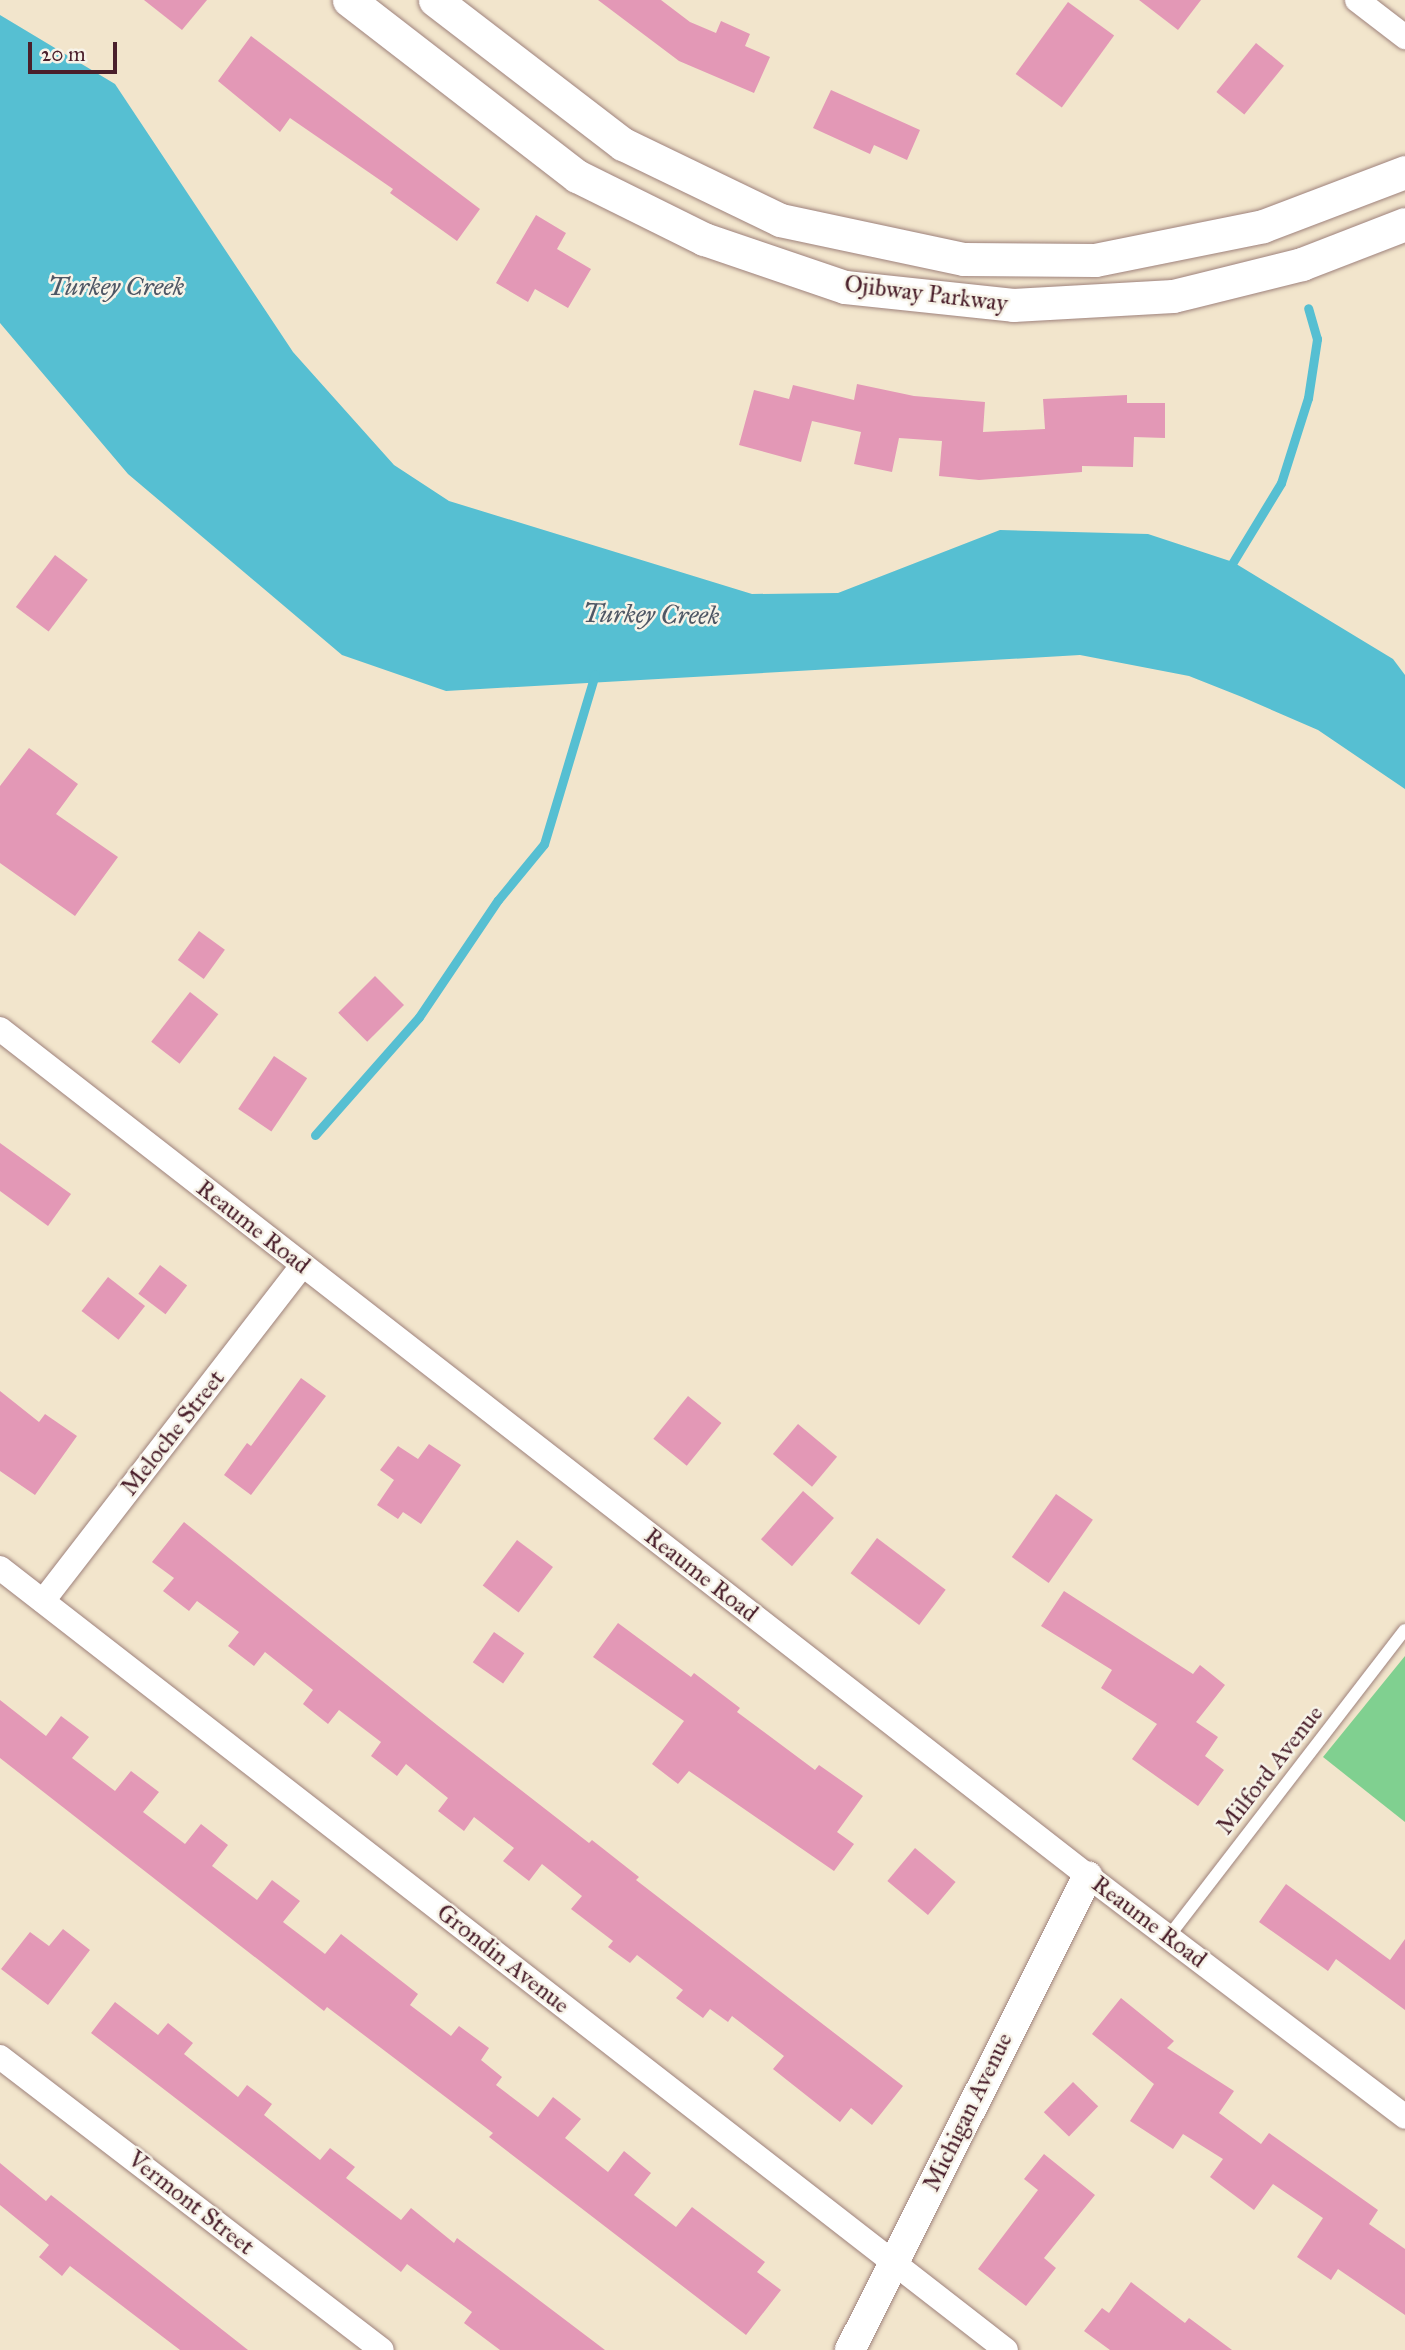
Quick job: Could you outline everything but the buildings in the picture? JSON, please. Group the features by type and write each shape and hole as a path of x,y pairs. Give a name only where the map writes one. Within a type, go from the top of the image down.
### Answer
{"main road":[{"name":"Ojibway Parkway","path":"349,0 576,176 704,239 845,288 1013,305 1173,296 1302,264 1405,224"},
{"name":"Ojibway Parkway","path":"435,0 623,144 780,219 964,259 1095,260 1263,226 1405,172"}],"street":[{"path":"1357,0 1405,37"},
{"name":"Reaume Road","path":"0,1029 1088,1876 1405,2117"},
{"name":"Meloche Street","path":"43,1601 303,1265"},
{"name":"Grondin Avenue","path":"0,1568 1006,2350"},
{"name":"Michigan Avenue","path":"850,2350 1088,1876"},
{"name":"Vermont Street","path":"0,2057 382,2350"}],"lane":[{"name":"Milford Avenue","path":"1169,1936 1405,1630"}],"green space":[{"path":"1405,1656 1405,1822 1323,1757"}],"water":[{"name":"Turkey Creek","path":"0,15 115,84 293,352 394,465 449,501 752,594 838,593 1000,530 1148,534 1233,562 1393,659 1405,675 1405,789 1318,730 1242,697 1189,676 1080,655 446,691 342,655 128,474 0,323"}],"waterway":[{"path":"1233,562 1281,483 1308,398 1317,339 1308,308"},
{"path":"315,1135 419,1017 498,900 544,844 595,674"}]}
